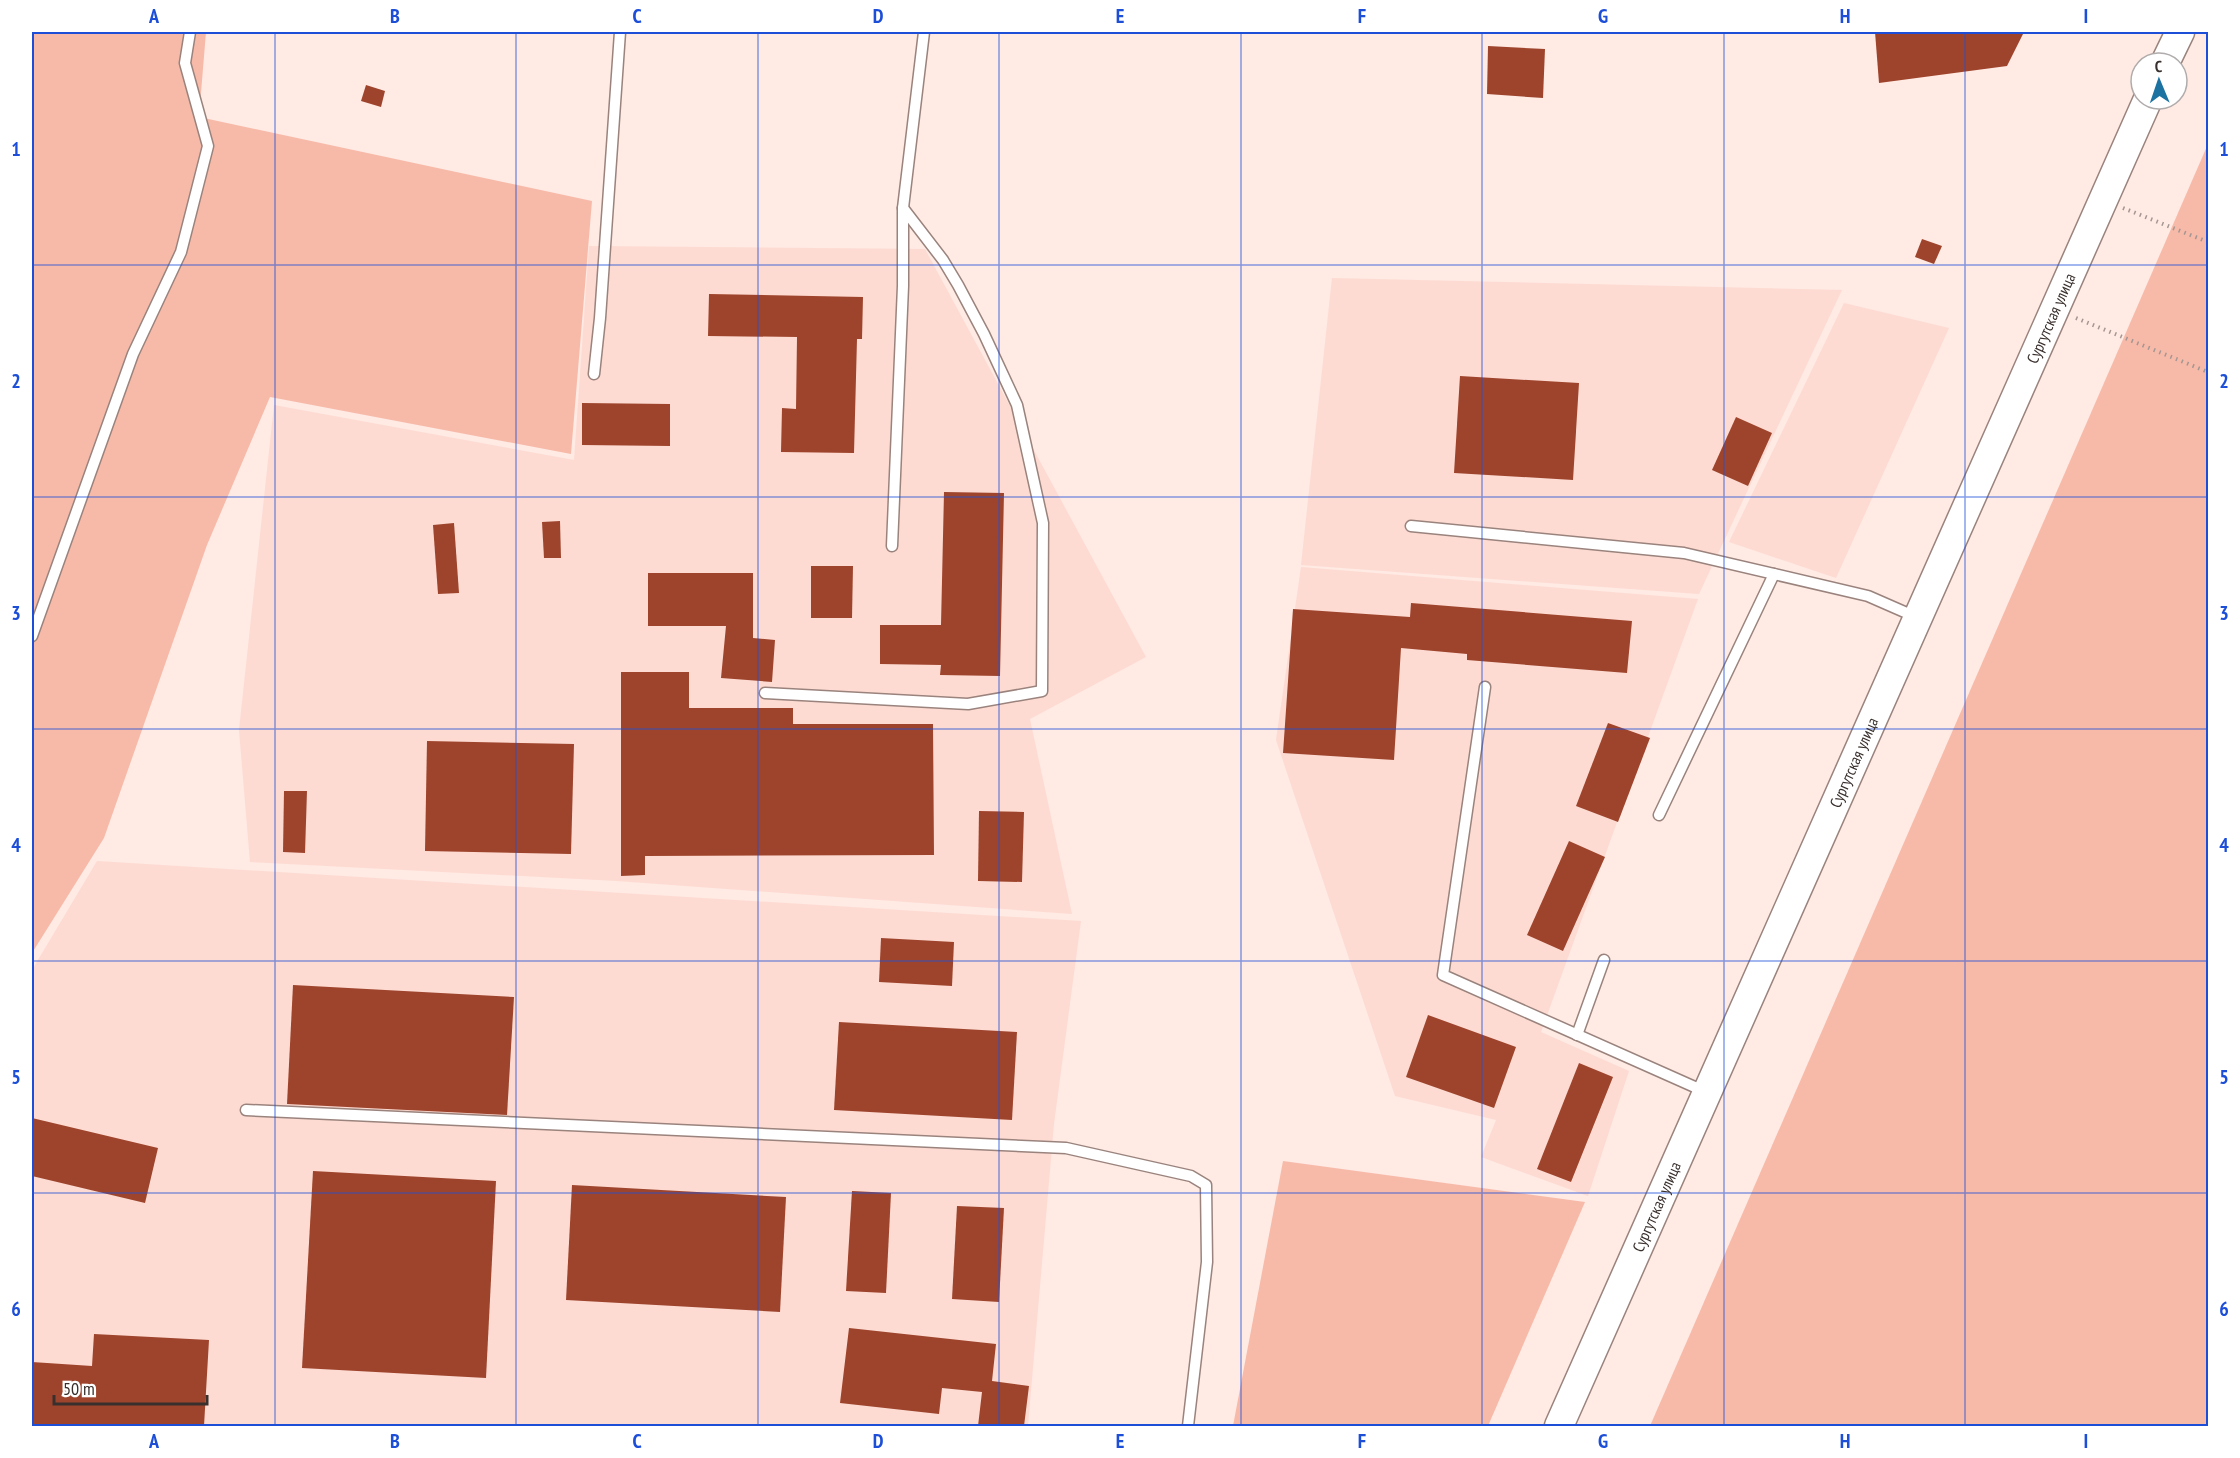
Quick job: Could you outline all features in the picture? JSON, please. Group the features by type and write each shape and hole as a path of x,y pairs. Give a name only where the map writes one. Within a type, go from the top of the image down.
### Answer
{"street":[{"path":"2171,51 2180,32"},
{"name":"Сургутская улица","path":"1560,1426 2143,111"}],"lane":[{"path":"32,636 133,354 181,252 208,146 185,63 190,32"},
{"path":"594,374 620,32"},
{"path":"891,546 903,286 903,208 924,32"},
{"path":"765,693 968,704 1042,691 1043,523 1017,405 984,334 953,276 903,208"},
{"path":"1411,526 1684,553 1868,596 1918,618"},
{"path":"1659,815 1774,574"},
{"path":"1485,687 1443,975 1707,1092"},
{"path":"1577,1035 1604,960"},
{"path":"246,1110 1066,1148 1191,1176 1206,1185 1208,1262 1188,1426"}],"path":[{"path":"2103,200 2208,243"},
{"path":"2054,310 2208,372"}],"shaded area":[{"path":"32,32 206,32 199,117 592,201 571,454 270,397 207,545 104,838 32,953"},
{"path":"2208,144 2208,1426 1650,1426"},
{"path":"589,246 925,249 1146,657 1030,719 1072,914 617,881 250,862 239,730 274,405 574,460"},
{"path":"1332,278 1842,290 1699,594 1301,565"},
{"path":"1844,303 1949,328 1836,578 1729,542"},
{"path":"1301,567 1698,599 1541,1032 1629,1071 1588,1196 1481,1157 1496,1120 1395,1096 1276,740"},
{"path":"97,861 1081,921 1054,1124 1028,1426 32,1426 32,970"},
{"path":"1283,1161 1585,1202 1488,1426 1233,1426"}],"building":[{"path":"1875,32 2024,32 2007,66 1879,83"},
{"path":"1488,46 1545,49 1543,98 1487,94"},
{"path":"366,85 385,91 381,107 361,101"},
{"path":"1922,239 1942,246 1934,264 1915,257"},
{"path":"709,294 863,297 862,339 857,339 854,453 781,452 782,408 796,409 797,337 708,336"},
{"path":"1460,376 1579,383 1573,480 1454,473"},
{"path":"582,403 670,404 670,446 582,445"},
{"path":"1736,417 1772,433 1748,486 1712,470"},
{"path":"944,492 1004,493 1000,676 940,675 941,665 880,664 880,625 941,625"},
{"path":"560,521 561,558 544,558 542,522"},
{"path":"454,523 459,593 438,594 433,525"},
{"path":"811,566 853,566 852,618 811,618"},
{"path":"648,573 753,573 753,638 775,640 772,682 721,678 726,626 648,626"},
{"path":"1411,603 1632,621 1627,673 1467,660 1467,654 1401,648 1394,760 1283,753 1293,609 1410,617"},
{"path":"621,672 689,672 689,708 793,708 793,724 933,724 934,855 645,856 645,875 621,876"},
{"path":"1608,723 1650,738 1618,822 1576,806"},
{"path":"427,741 574,744 571,854 425,851"},
{"path":"284,791 307,791 305,853 283,852"},
{"path":"979,811 1024,812 1022,882 978,881"},
{"path":"1569,841 1605,857 1563,951 1527,935"},
{"path":"881,938 954,942 952,986 879,982"},
{"path":"293,985 514,997 507,1115 287,1104"},
{"path":"1428,1015 1516,1047 1494,1108 1406,1077"},
{"path":"839,1022 1017,1032 1012,1120 834,1110"},
{"path":"1579,1063 1613,1077 1571,1182 1537,1169"},
{"path":"32,1118 158,1148 145,1203 32,1176"},
{"path":"313,1171 496,1181 486,1378 302,1368"},
{"path":"572,1185 786,1197 780,1312 566,1300"},
{"path":"852,1191 891,1193 886,1293 846,1291"},
{"path":"957,1206 1004,1208 999,1302 952,1299"},
{"path":"849,1328 996,1344 992,1381 1029,1386 1024,1426 978,1426 982,1392 942,1388 939,1414 840,1403"},
{"path":"94,1334 209,1340 204,1426 32,1426 32,1362 92,1366"}]}
